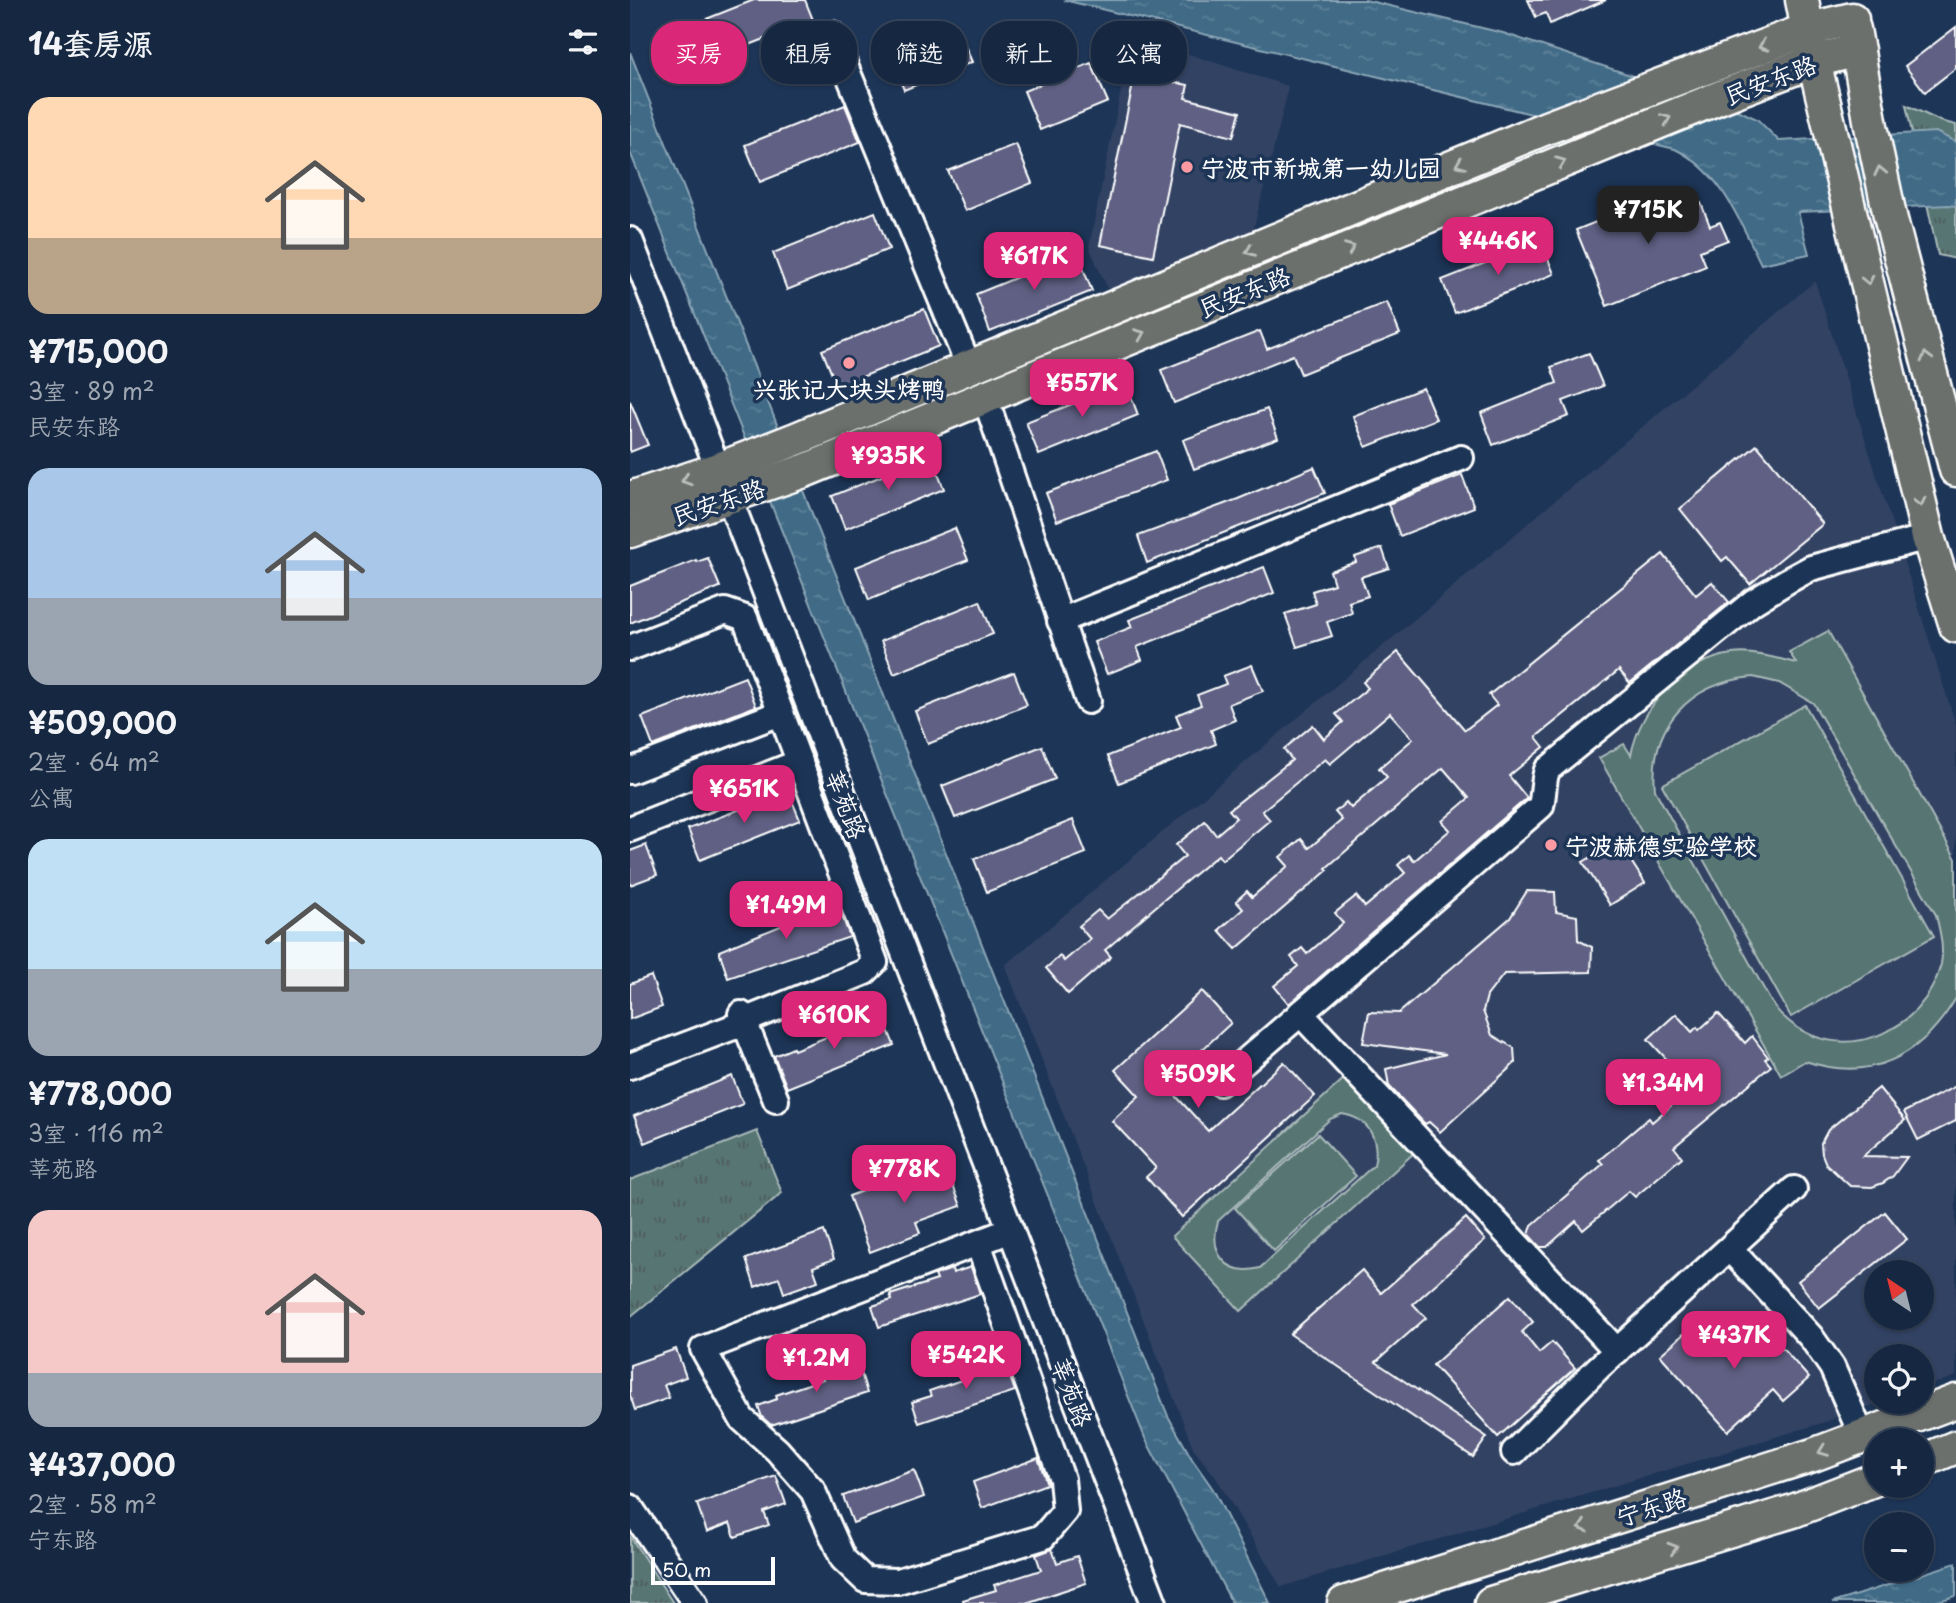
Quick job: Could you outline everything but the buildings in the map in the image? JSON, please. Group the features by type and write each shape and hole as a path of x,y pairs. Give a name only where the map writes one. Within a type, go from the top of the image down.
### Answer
{"main road":[{"name":"民安东路","path":"630,531 737,479 796,439 1546,128 1675,79 1805,15 1850,9"},
{"path":"1850,9 1890,216 1956,470"},
{"path":"1805,15 1928,537 1956,626"},
{"name":"民安东路","path":"630,498 737,479 804,471 1723,96 1814,61 1858,50"},
{"name":"宁东路","path":"1344,1603 1813,1455 1956,1401"},
{"path":"1934,1456 1956,1447"},
{"name":"宁东路","path":"1491,1603 1793,1511 1864,1484"}],"street":[{"path":"853,84 970,367"},
{"name":"莘苑路","path":"630,240 737,479 1011,1230 1154,1603"},
{"path":"985,397 1088,701"},
{"path":"1060,621 1461,458"},
{"path":"1220,1083 1541,806 1547,770 1754,602 1811,568 1928,537"},
{"path":"630,648 725,611 745,618 777,714 875,962 865,972 751,1018 630,1058"},
{"path":"630,657 728,621 741,633 777,714"},
{"path":"630,771 777,714"},
{"path":"630,829 796,764"},
{"path":"1300,1013 1616,1351"},
{"path":"630,1066 743,1019"},
{"path":"743,1019 776,1100"},
{"path":"1514,1452 1616,1351 1794,1189"},
{"path":"978,1243 1062,1479 1065,1511 1043,1537 898,1581 865,1580 843,1559 813,1491 777,1450 742,1419 702,1349 1011,1230"},
{"path":"1730,1249 1811,1337 1832,1367 1862,1436"},
{"path":"630,1507 695,1603"}],"shaded area":[{"name":"宁波市新城第一幼儿园","path":"1187,54 1288,86 1252,235 1110,294 1089,247 1122,84 1187,84"},
{"name":"宁波赫德实验学校","path":"1815,281 1956,725 1956,1376 1934,1384 1934,1344 1864,1344 1864,1408 1281,1587 1215,1476 1194,1450 1005,965"}],"green space":[{"path":"1906,105 1940,121 1956,125 1956,259 1938,255"},
{"path":"1828,631 1956,859 1956,998 1927,1036 1892,1060 1852,1069 1805,1061 1781,1075 1599,758 1624,744 1631,755 1636,737 1654,704 1666,689 1696,666 1740,653 1796,663 1789,652","holes":["1753,677 1779,683 1813,703 1936,915 1942,958 1932,988 1917,1009 1898,1025 1877,1036 1853,1041 1829,1040 1806,1032 1780,1013 1770,1000 1655,790 1655,767 1666,728 1692,699 1710,688 1730,681"]},
{"path":"1805,705 1934,936 1791,1017 1662,785"},
{"path":"1347,1076 1416,1151 1241,1311 1172,1236","holes":["1342,1114 1366,1125 1374,1139 1374,1165 1260,1268 1237,1269 1222,1260 1216,1243 1218,1221 1330,1119"]},
{"path":"757,1131 782,1193 630,1317 630,1180"},
{"path":"1318,1134 1356,1176 1274,1251 1235,1208"},
{"path":"630,1536 673,1603 630,1603"}],"water":[{"path":"1064,0 1365,0 1503,33 1742,112 1757,119 1779,141 1936,132 1956,142 1956,206 1798,212 1809,254 1761,264 1737,214 1717,184 1705,170 1675,149 1187,30 1187,21 1150,21"},
{"path":"630,52 1168,1416 1192,1459 1213,1489 1270,1603 1232,1603 1145,1438 630,152"},
{"path":"1956,1563 1956,1596 1931,1603 1832,1603 1897,1582 1934,1582 1934,1570"}],"place":[{"name":"宁波市新城第一幼儿园","path":"1187,167"},
{"name":"兴张记大块头烤鸭","path":"849,363"},
{"name":"宁波赫德实验学校","path":"1551,845"}]}
